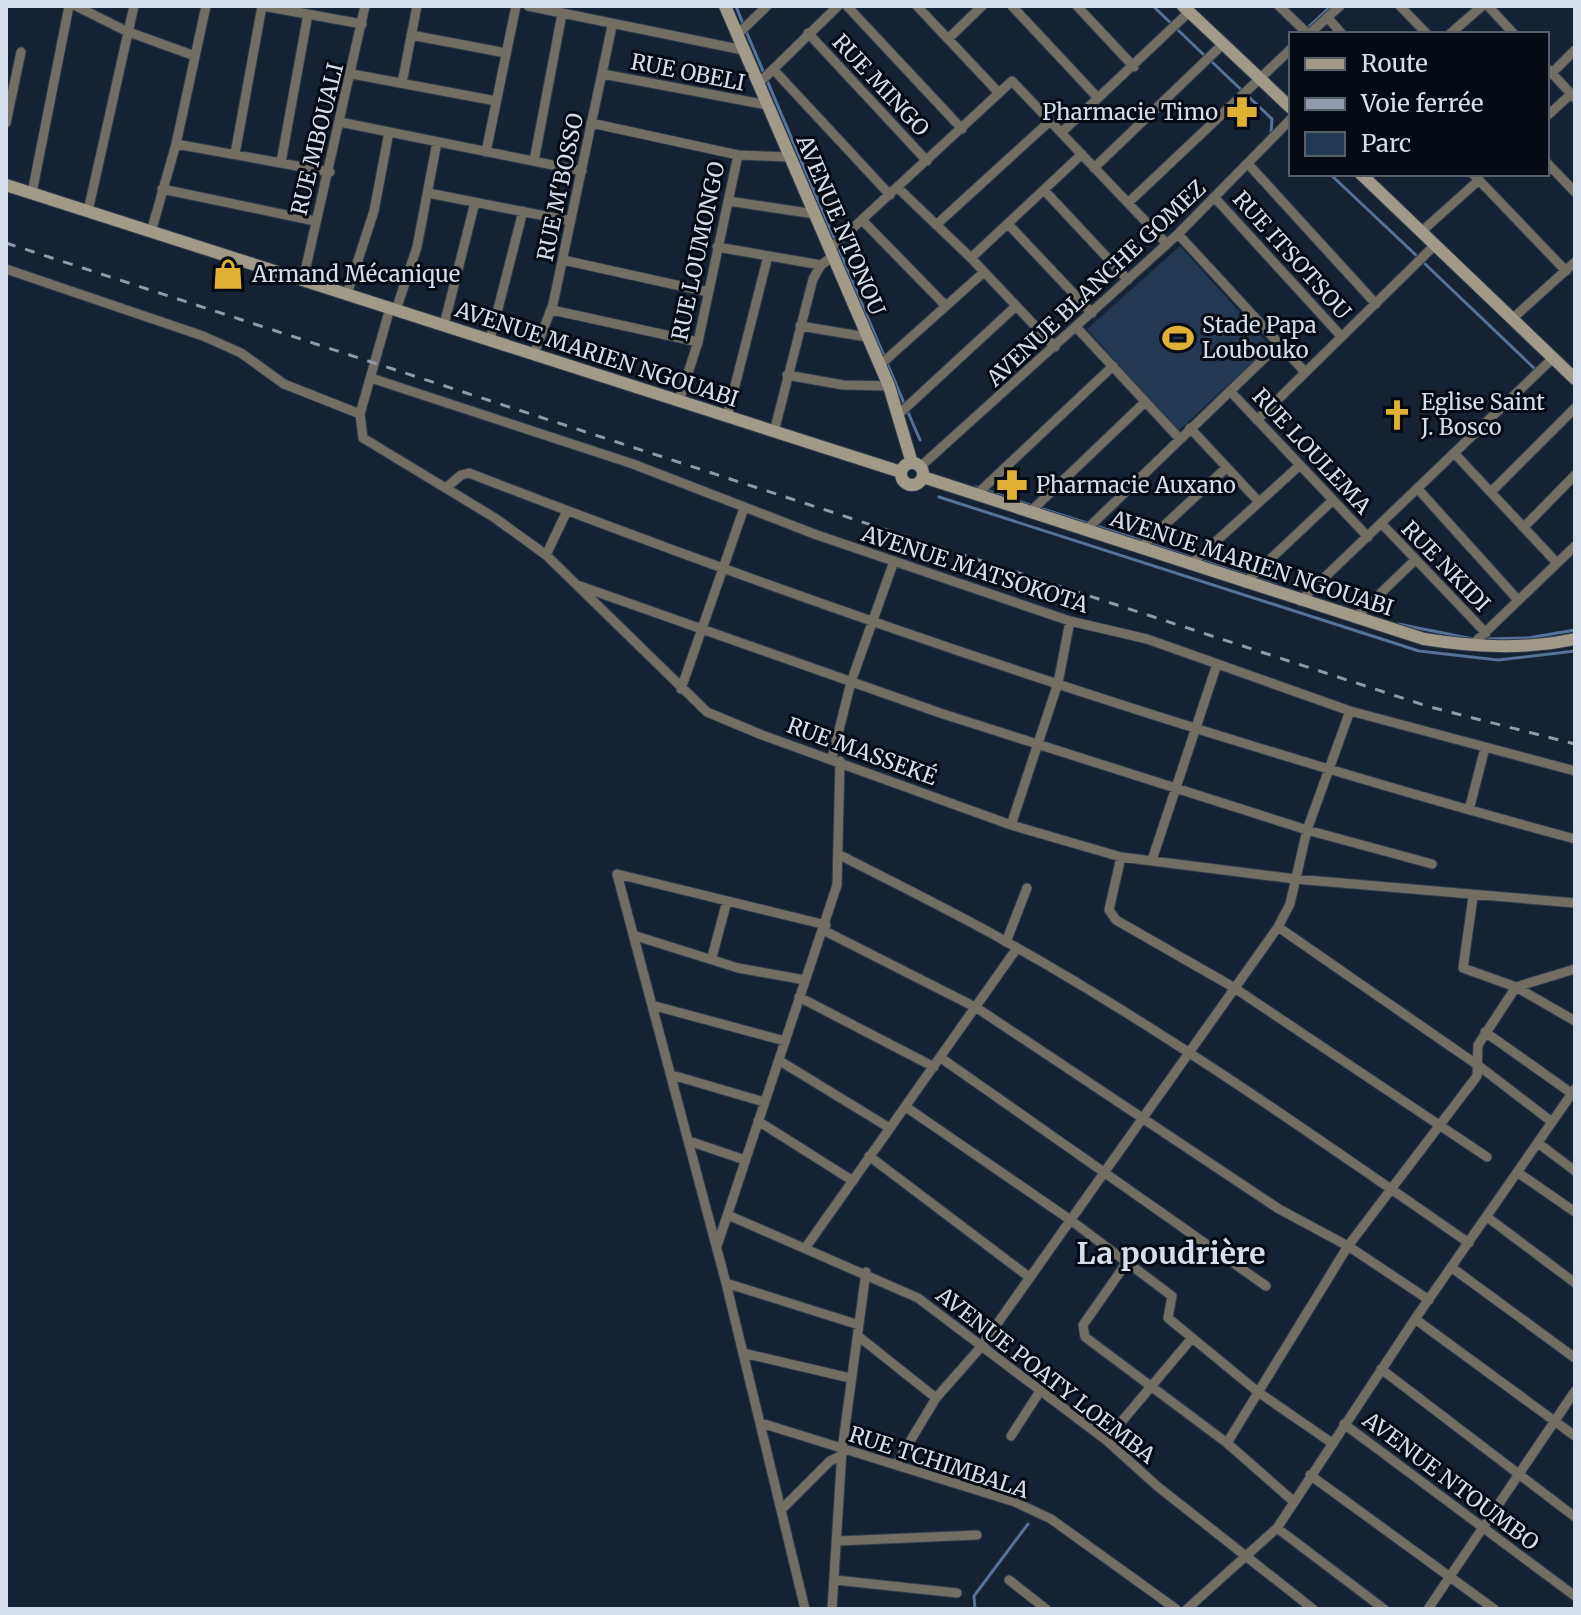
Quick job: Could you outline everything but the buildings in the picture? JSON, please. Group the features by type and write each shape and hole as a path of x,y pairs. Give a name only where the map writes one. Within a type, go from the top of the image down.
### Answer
{"street":[{"path":"32,193 69,6"},
{"path":"76,6 126,31 195,56"},
{"path":"88,211 134,6"},
{"path":"151,232 176,144 206,6"},
{"path":"235,154 262,6 362,24"},
{"name":"RUE MBOUALI","path":"303,280 315,221 330,172 365,6"},
{"path":"402,83 417,6"},
{"path":"486,152 516,6"},
{"path":"583,17 584,6"},
{"name":"AVENUE NTONOU","path":"725,6 815,214 828,258 889,386 918,469"},
{"path":"737,35 767,6"},
{"path":"758,84 838,6"},
{"path":"847,6 962,129"},
{"path":"917,6 999,93 1012,81"},
{"path":"948,39 982,6"},
{"path":"1012,6 1098,98"},
{"path":"1077,6 1134,67"},
{"path":"1279,6 1307,32"},
{"path":"1311,32 1340,6"},
{"path":"1400,6 1425,32"},
{"path":"1452,32 1485,6 1512,32"},
{"path":"534,7 612,26 743,50"},
{"path":"1061,133 1134,67 1186,9 1289,106"},
{"path":"281,162 308,14"},
{"path":"534,161 562,14"},
{"path":"1328,18 1340,32"},
{"name":"RUE M'BOSSO","path":"534,354 552,310 612,26"},
{"name":"RUE MINGO","path":"808,33 927,161"},
{"path":"411,35 506,53"},
{"path":"1094,168 1223,44"},
{"path":"1549,114 1573,96 1549,71 1575,50"},
{"path":"1128,203 1289,51"},
{"path":"6,123 21,52"},
{"path":"773,69 894,191 971,258 1055,347"},
{"path":"352,74 496,101"},
{"name":"RUE OBELI","path":"603,74 767,105"},
{"path":"774,432 813,279 862,220 1012,81"},
{"path":"1012,81 1167,244"},
{"path":"936,225 1050,121"},
{"name":"AVENUE BLANCHE GOMEZ","path":"918,469 1178,234 1289,121"},
{"path":"340,122 582,171"},
{"path":"591,123 738,155 789,157"},
{"path":"347,294 374,211 389,132"},
{"path":"6,269 203,336 241,353 284,384 360,414 393,309 417,247 437,142"},
{"path":"176,144 330,172"},
{"path":"971,258 1082,154"},
{"name":"RUE LOUMONGO","path":"679,401 698,342 738,155"},
{"path":"1249,165 1376,304"},
{"path":"1549,165 1575,192"},
{"path":"1363,176 1575,379"},
{"path":"1421,232 1476,177 1566,271"},
{"name":"AVENUE MARIEN NGOUABI","path":"6,185 901,472 902,478 910,485 920,482 918,469"},
{"path":"162,189 315,221"},
{"path":"1044,190 1128,280"},
{"path":"428,193 571,221"},
{"name":"RUE ITSOTSOU","path":"1215,198 1341,336"},
{"path":"728,201 815,214"},
{"path":"444,325 475,202"},
{"path":"490,340 523,211"},
{"path":"862,220 946,306"},
{"path":"1008,224 1092,313"},
{"path":"1178,234 1305,372"},
{"path":"1257,420 1435,245"},
{"path":"717,247 768,256 828,258"},
{"path":"727,417 768,256"},
{"path":"563,260 708,292"},
{"path":"1512,319 1575,262"},
{"path":"880,365 984,272"},
{"path":"899,414 1016,306"},
{"path":"552,310 698,342"},
{"path":"800,326 867,337"},
{"path":"1077,328 1179,438"},
{"path":"1086,530 1279,344"},
{"path":"1300,601 1553,358"},
{"path":"976,495 1113,366"},
{"path":"787,375 843,385 889,386"},
{"name":"AVENUE MATSOKOTA","path":"371,378 633,464 744,508 1070,621 1147,639 1350,711 1575,771"},
{"name":"RUE LOULEMA","path":"1230,391 1368,537"},
{"path":"1029,513 1145,402"},
{"path":"1491,492 1575,408"},
{"name":"RUE MASSEKÉ","path":"360,414 360,430 370,445 446,488 546,555 712,716 1011,825 1121,857 1295,879 1473,897 1575,903"},
{"path":"1190,428 1259,502"},
{"path":"1455,454 1557,563"},
{"path":"1190,565 1299,466"},
{"path":"1140,548 1226,468"},
{"path":"901,472 918,469"},
{"name":"AVENUE MARIEN NGOUABI","path":"918,469 976,495 1029,513 1415,637 1471,646 1545,645 1575,639"},
{"path":"446,488 461,475 469,473 873,622 1330,770 1575,839"},
{"path":"1524,527 1575,475"},
{"path":"1417,488 1518,600"},
{"path":"1245,583 1332,501"},
{"path":"681,689 744,508"},
{"path":"546,555 567,511"},
{"name":"RUE NKIDI","path":"1381,523 1486,633"},
{"path":"1471,646 1575,546"},
{"path":"1355,618 1415,560"},
{"path":"716,1248 837,885 836,760 851,682 894,561"},
{"path":"576,585 1038,744 1307,830 1432,864"},
{"path":"1011,825 1058,683 1070,621"},
{"path":"1152,860 1217,664"},
{"path":"897,1463 936,1398 980,1348 1104,1170 1145,1118 1185,1053 1278,927 1290,904 1307,830 1350,711"},
{"path":"1469,810 1485,748"},
{"path":"838,854 1017,948 1291,1119 1469,1243"},
{"path":"1121,857 1110,915 1233,987 1487,1157"},
{"path":"805,1609 726,1283 655,1006 617,874 825,928 977,1008 1279,1209 1348,1246 1429,1300"},
{"path":"1006,942 1027,888"},
{"path":"1473,897 1463,968 1516,987 1575,1021"},
{"path":"712,957 727,901"},
{"path":"1278,927 1479,1066 1552,1122"},
{"path":"636,936 712,957 738,968 805,980"},
{"path":"806,1247 1017,948"},
{"path":"1227,1443 1348,1246 1437,1124 1477,1076 1477,1052 1485,1032 1516,987 1536,978 1575,969"},
{"path":"799,997 934,1067"},
{"path":"655,1006 785,1041"},
{"path":"1187,1609 1205,1588 1249,1555 1277,1528 1415,1319 1574,1092 1485,1032"},
{"path":"941,1058 1266,1286"},
{"path":"780,1061 888,1127"},
{"path":"672,1075 764,1102"},
{"path":"906,1107 1069,1219 1172,1296 1167,1316 1258,1392 1332,1443"},
{"path":"758,1121 853,1181"},
{"path":"689,1141 745,1160"},
{"path":"1538,1143 1575,1171"},
{"path":"869,1156 1029,1277"},
{"path":"1517,1172 1575,1212"},
{"name":"AVENUE POATY LOEMBA","path":"728,1215 866,1272 918,1298 980,1348 1106,1440 1157,1486 1249,1555 1313,1609"},
{"path":"1487,1217 1575,1283"},
{"path":"1127,1262 1081,1331 1227,1443 1293,1501"},
{"path":"1451,1267 1575,1358"},
{"path":"832,1609 842,1452 866,1272"},
{"path":"726,1283 858,1330 936,1398"},
{"path":"1415,1319 1575,1436"},
{"path":"1106,1440 1192,1338"},
{"path":"743,1353 850,1378"},
{"path":"1381,1369 1575,1517"},
{"path":"1011,1436 1040,1391"},
{"path":"1428,1609 1575,1391"},
{"name":"RUE TCHIMBALA","path":"761,1423 842,1452 897,1463 1006,1499 1051,1519 1176,1609"},
{"name":"AVENUE NTOUMBO","path":"1344,1424 1575,1596"},
{"path":"782,1509 842,1452"},
{"path":"1310,1475 1494,1609"},
{"path":"1277,1528 1384,1609"},
{"path":"838,1541 977,1535"},
{"path":"835,1580 957,1593"},
{"path":"1009,1580 1046,1609"}],"green space":[{"name":"Stade Papa Loubouko","path":"1180,246 1270,346 1178,431 1087,329"}],"waterway":[{"path":"736,6 743,24"},
{"path":"1153,6 1205,56"},
{"path":"1303,32 1331,6"},
{"path":"746,31 904,403"},
{"path":"1211,61 1272,119 1271,134"},
{"path":"1332,176 1418,257"},
{"path":"1423,262 1536,370"},
{"path":"907,410 920,440"},
{"path":"976,487 1033,506"},
{"path":"939,497 1419,651 1498,660 1575,651"},
{"path":"1040,508 1143,541"},
{"path":"1151,544 1193,558"},
{"path":"1200,560 1276,585"},
{"path":"1398,624 1473,639"},
{"path":"1484,639 1528,638 1575,630"},
{"path":"975,1609 974,1596 1028,1524"}],"railway":[{"path":"6,243 1430,707 1575,744"}],"place":[{"name":"Pharmacie Timo","path":"1242,112"},
{"name":"Armand Mécanique","path":"228,274"},
{"name":"Stade Papa Loubouko","path":"1178,338"},
{"name":"Eglise Saint J. Bosco","path":"1397,415"},
{"name":"Pharmacie Auxano","path":"1012,485"}],"district":[{"name":"La poudrière","path":"1171,1254"}]}
